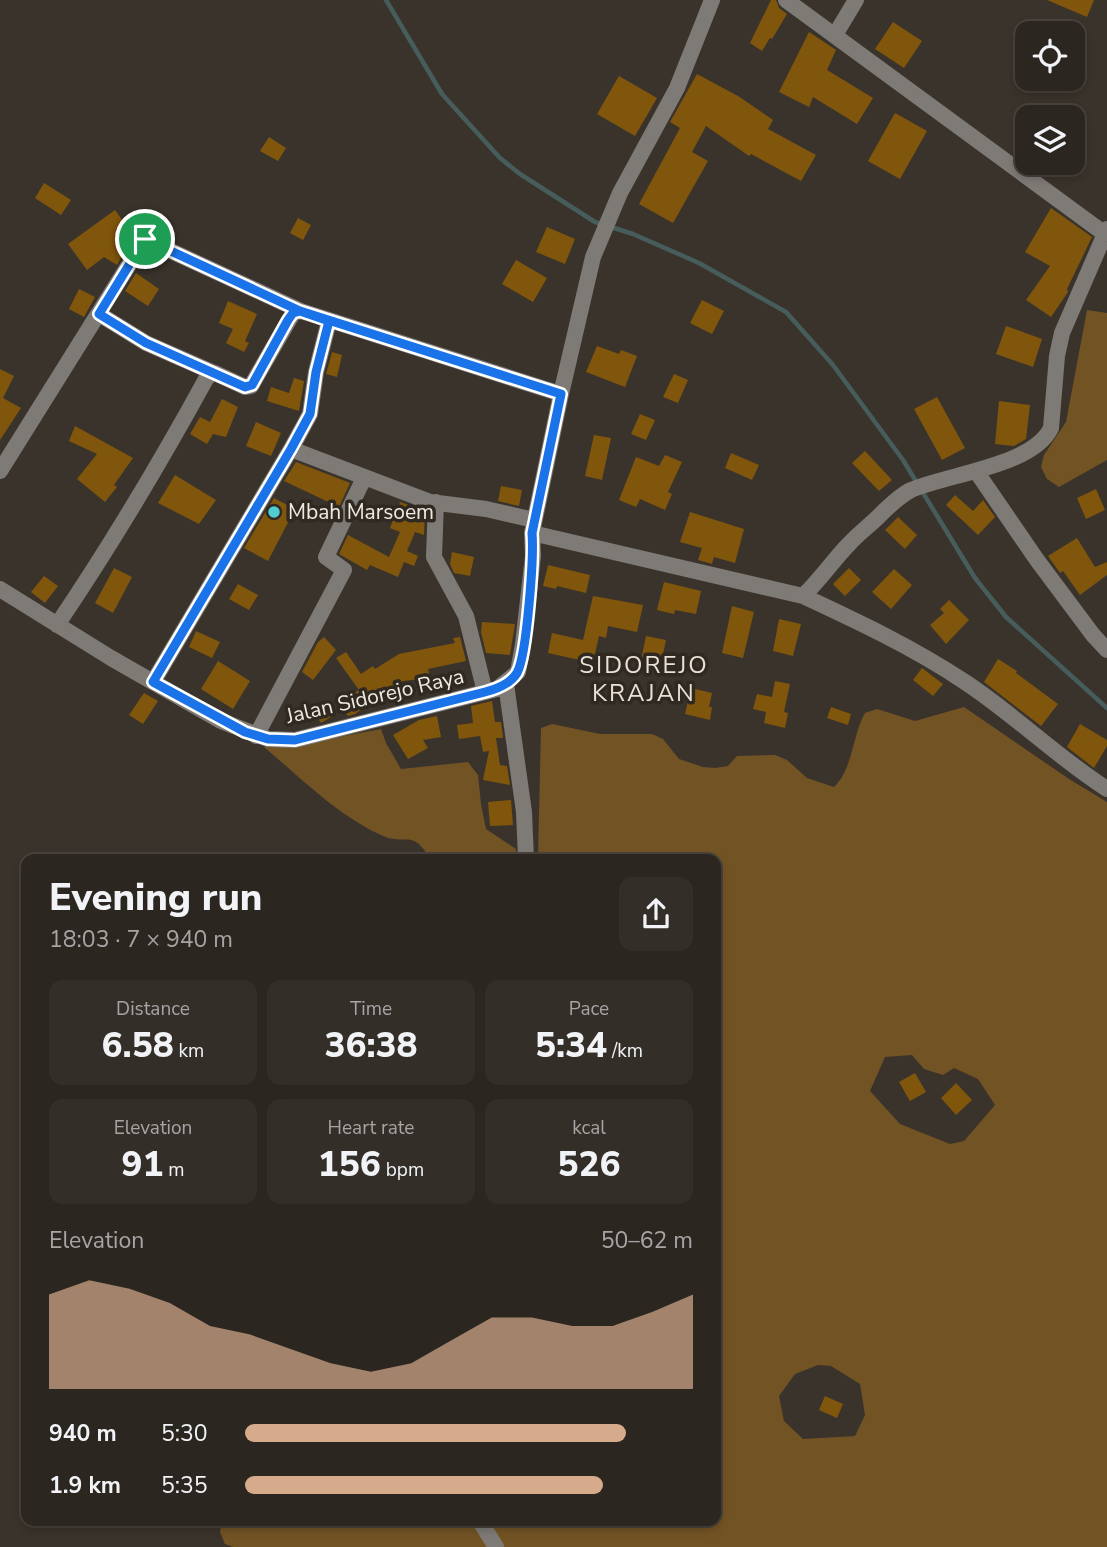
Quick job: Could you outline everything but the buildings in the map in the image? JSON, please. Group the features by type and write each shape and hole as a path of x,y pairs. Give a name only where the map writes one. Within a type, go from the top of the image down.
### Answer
{"street":[{"path":"526,854 524,812 506,684 518,672 533,556 561,394 593,257 620,193 677,89 712,0"},
{"path":"786,0 1106,232 1062,332 1048,435 1000,465 944,478 908,491 851,541 821,579 803,596"},
{"path":"835,35 856,0"},
{"path":"0,471 145,239 300,311 561,394"},
{"path":"99,314 146,343 245,387 251,386 293,313 300,311"},
{"path":"153,682 310,414 316,372 329,321"},
{"path":"57,625 160,464 212,372"},
{"path":"291,449 364,478 436,502 486,509 539,531 803,596 902,642 965,682 1082,773 1107,789"},
{"path":"976,471 1037,560 1107,650"},
{"path":"256,736 344,570 326,557 364,478"},
{"path":"436,502 433,557 466,616 485,692"},
{"name":"Jalan Sidorejo Raya","path":"0,589 221,721 268,739 295,740 485,692 506,684"},
{"path":"483,1526 496,1547"}],"shaded area":[{"path":"1087,310 1107,313 1107,460 1059,487 1047,479 1041,467 1044,455 1066,422"},
{"path":"964,707 1107,802 1107,1547 233,1547 225,1544 220,1532 221,1526 721,1526 721,854 538,854 541,728 552,724 600,734 652,734 663,739 679,759 703,767 728,766 737,756 775,755 787,760 807,778 834,787 849,762 865,713 877,709 915,721","holes":["912,1055 924,1069 943,1075 954,1068 978,1079 995,1105 964,1141 950,1144 900,1124 870,1091 885,1057","818,1365 831,1366 860,1384 865,1415 855,1436 803,1439 784,1421 779,1396 795,1374"]},
{"path":"381,729 401,769 468,762 478,775 486,829 516,849 517,854 427,854 418,843 381,835 349,817 264,747"}],"waterway":[{"path":"386,0 442,94 500,158 520,174 595,222 633,234 699,263 786,312 833,365 903,460 975,578 1006,617 1107,708"}],"place":[{"name":"Mbah Marsoem","path":"274,512"}],"district":[{"name":"SIDOREJO KRAJAN","path":"644,679"}],"route":[{"path":"145,239 99,314 146,343 245,387 252,385 293,313 300,311 561,394 532,533 533,556 518,672 506,684 497,689 295,740 268,739 245,732 153,682 310,414 316,372 329,321 300,311 145,239"}]}
